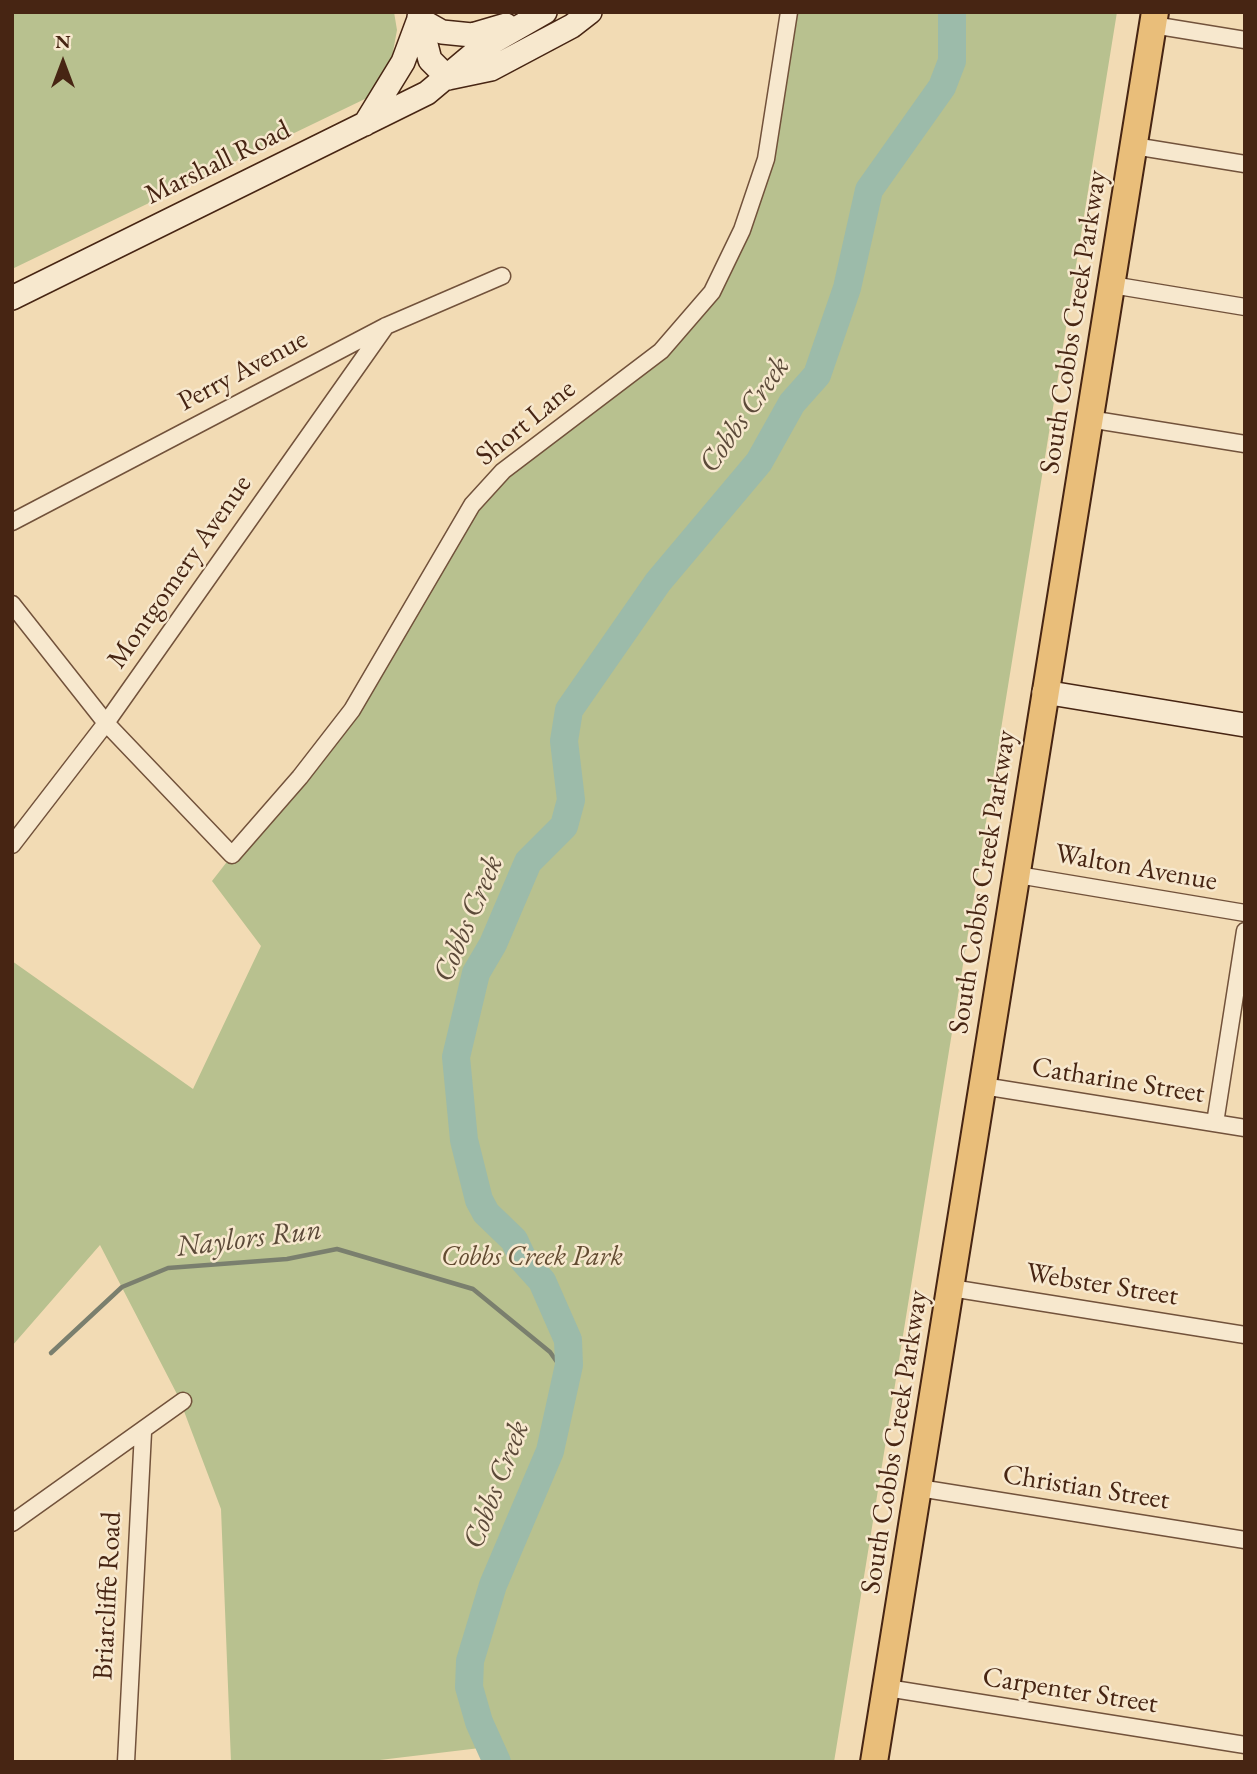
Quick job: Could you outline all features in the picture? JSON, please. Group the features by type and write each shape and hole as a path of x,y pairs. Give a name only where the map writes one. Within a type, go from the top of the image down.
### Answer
{"main road":[{"name":"Marshall Road","path":"449,78 491,69 572,26 590,12"},
{"name":"Marshall Road","path":"12,298 427,93 449,78 477,51 543,14"},
{"path":"419,15 442,32 472,35 543,14"},
{"path":"419,15 430,60 449,78"},
{"path":"365,124 403,62 419,15"},
{"name":"South Cobbs Creek Parkway","path":"874,1762 1154,18"},
{"path":"1044,692 1245,725"}],"street":[{"name":"Short Lane","path":"106,723 232,855 300,777 352,710 472,505 503,471 662,351 712,292 741,230 766,159 789,12"},
{"path":"1154,18 1245,40"},
{"path":"1134,146 1245,164"},
{"name":"Perry Avenue","path":"12,522 386,326 502,276"},
{"path":"1112,285 1245,307"},
{"name":"Montgomery Avenue","path":"12,845 106,723 386,326"},
{"path":"1089,419 1245,444"},
{"path":"12,604 106,723"},
{"name":"Walton Avenue","path":"1018,875 1245,913"},
{"path":"1214,1124 1245,932"},
{"name":"Catharine Street","path":"983,1086 1245,1128"},
{"name":"Webster Street","path":"951,1288 1245,1335"},
{"path":"12,1523 183,1401"},
{"name":"Briarcliffe Road","path":"126,1762 143,1432"},
{"name":"Christian Street","path":"919,1488 1245,1540"},
{"name":"Carpenter Street","path":"887,1688 1245,1745"}],"green space":[{"path":"12,12 394,12 397,30 390,68 369,97 12,269"},
{"name":"Cobbs Creek Park","path":"788,12 1117,12 834,1762 485,1762 480,1748 363,1762 231,1762 221,1509 179,1398 100,1245 12,1346 12,961 193,1089 261,946 212,881 377,669 492,484 696,309 760,173"}],"waterway":[{"name":"Cobbs Creek","path":"497,1762 479,1722 469,1687 470,1661 493,1585 550,1451 569,1365 568,1340 542,1281 524,1261 514,1240 486,1213 479,1200 464,1140 456,1057 476,973 493,944 528,862 564,826 571,800 564,741 569,710 658,582 759,462 792,403 817,375 847,288 869,190 942,87 952,61 952,12"},
{"name":"Naylors Run","path":"51,1353 122,1287 168,1268 287,1259 337,1249 473,1289 550,1352 567,1376"}]}
